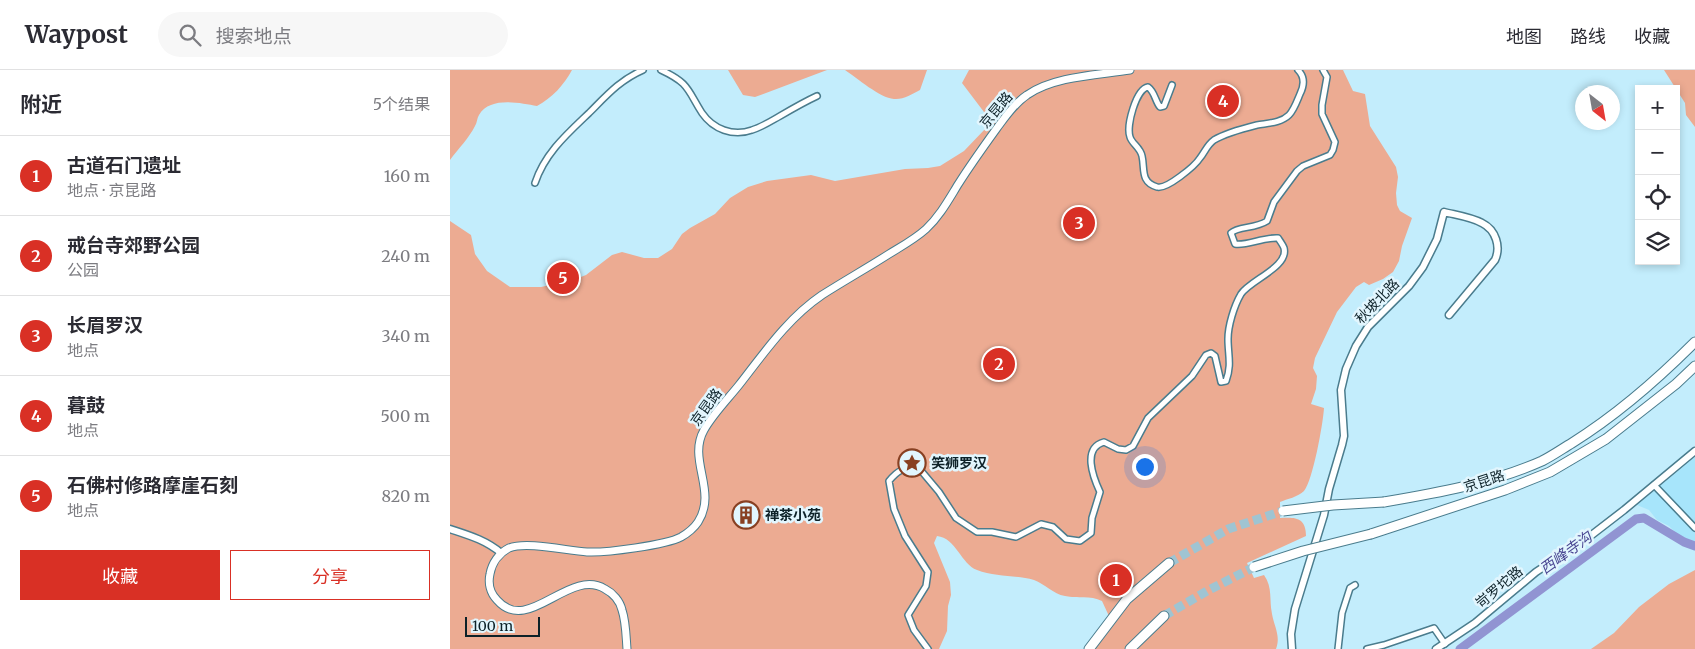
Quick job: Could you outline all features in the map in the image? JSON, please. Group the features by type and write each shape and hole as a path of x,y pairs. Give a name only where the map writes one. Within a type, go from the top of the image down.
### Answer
{"highway":[{"name":"京昆路","path":"1283,511 1333,505 1384,502 1434,494 1497,477 1543,460 1598,427 1666,372 1695,342"},
{"name":"京昆路","path":"1254,567 1304,551 1371,534 1504,490 1550,472 1606,439 1676,384 1695,366"},
{"path":"1089,649 1127,599 1168,563"},
{"path":"1130,649 1164,616"}],"main road":[{"name":"京昆路","path":"501,553 516,546 587,552 604,551 667,542 688,533 702,514 706,500 698,453 702,433 758,361 793,320 822,296 926,230 1001,123 1026,96 1042,86 1130,70"},
{"path":"501,553 492,566 489,582 493,594 504,606 525,610 542,604 578,585 599,585 619,602 624,618 627,649"}],"street":[{"path":"535,183 539,171 556,144 619,84 643,70"},
{"path":"661,70 674,76 688,88 710,123 722,130 741,133 753,130 817,96"},
{"path":"1172,85 1164,106 1160,107 1151,89 1148,87 1144,88 1136,98 1129,129 1131,140 1140,150 1142,156 1144,178 1157,187 1166,186 1175,180 1198,161 1209,144 1216,139 1255,126 1277,122 1291,114 1303,84 1303,77 1298,70"},
{"path":"928,649 914,630 908,615 926,586 928,572 904,536 894,509 889,482 895,474 905,468 918,467 939,492 956,518 978,532 992,532 1016,537 1041,524 1053,527 1066,539 1080,541 1091,533 1092,518 1100,492 1092,474 1092,451 1098,443 1104,442 1118,449 1126,450 1133,446 1148,418 1192,376 1206,355 1211,353 1215,356 1222,382 1226,381 1230,369 1229,326 1241,294 1252,283 1275,267 1283,258 1284,249 1278,238 1267,237 1241,245 1235,244 1231,233 1236,229 1254,228 1267,221 1274,202 1297,171 1330,155 1334,150 1335,142 1322,114 1327,76 1323,70"},
{"name":"秋坡北路","path":"1292,649 1291,634 1295,608 1324,514 1344,436 1341,390 1346,369 1356,346 1368,327 1409,286 1419,272 1434,246 1444,212 1483,224 1498,242 1499,252 1495,260 1449,315"},
{"name":"岢罗坨路","path":"1436,649 1476,623 1531,577 1589,537 1695,451"},
{"path":"1654,485 1695,528"},
{"path":"450,529 482,540 492,545 501,553"},
{"path":"1338,649 1342,613 1350,588 1355,585"},
{"path":"1367,649 1434,628 1445,644"}],"shaded area":[{"path":"450,70 572,70 557,91 537,106 506,102 490,105 484,109 479,115 470,135 450,160"},
{"path":"728,70 827,70 755,97 743,95"},
{"path":"845,70 927,70 920,90 901,99 894,99 882,95"},
{"path":"969,70 1343,70 1353,91 1365,94 1370,126 1396,167 1398,177 1397,205 1400,211 1412,218 1399,261 1393,272 1369,285 1364,282 1356,287 1337,312 1315,358 1313,368 1317,376 1316,389 1311,404 1324,408 1314,464 1304,491 1280,502 1280,518 1295,518 1302,522 1306,536 1247,563 1254,578 1264,575 1269,585 1271,609 1277,635 1276,649 1093,649 1108,630 1108,614 1102,601 1093,598 1065,596 1034,580 991,574 977,570 971,567 949,541 937,536 934,543 950,582 951,595 948,606 947,631 939,649 450,649 450,221 471,235 475,254 487,271 510,287 541,287 573,280 586,275 612,255 622,252 644,258 658,258 672,249 682,234 715,214 730,198 748,187 767,181 811,175 835,181 905,169 940,166 964,151 986,128 987,116 962,83"},
{"path":"1664,70 1695,70 1695,127 1686,115 1685,103 1680,95 1680,85 1674,85"},
{"path":"1695,457 1695,542 1678,535 1669,526 1657,520 1649,510 1637,505"},
{"path":"1695,570 1695,649 1591,649 1614,633 1639,607 1669,584"}],"waterway":[{"name":"西峰寺沟","path":"1460,649 1636,519 1644,518 1684,542 1695,546"}],"tunnel":[{"path":"1169,563 1228,529 1283,511"},
{"path":"1164,616 1254,567"}],"place":[{"name":"暮鼓","path":"1223,101"},
{"name":"长眉罗汉","path":"1079,223"},
{"name":"石佛村修路摩崖石刻","path":"563,278"},
{"name":"戒台寺郊野公园","path":"999,364"},
{"name":"笑狮罗汉","path":"912,463"},
{"name":"禅茶小苑","path":"746,515"},
{"name":"古道石门遗址","path":"1116,580"}]}
